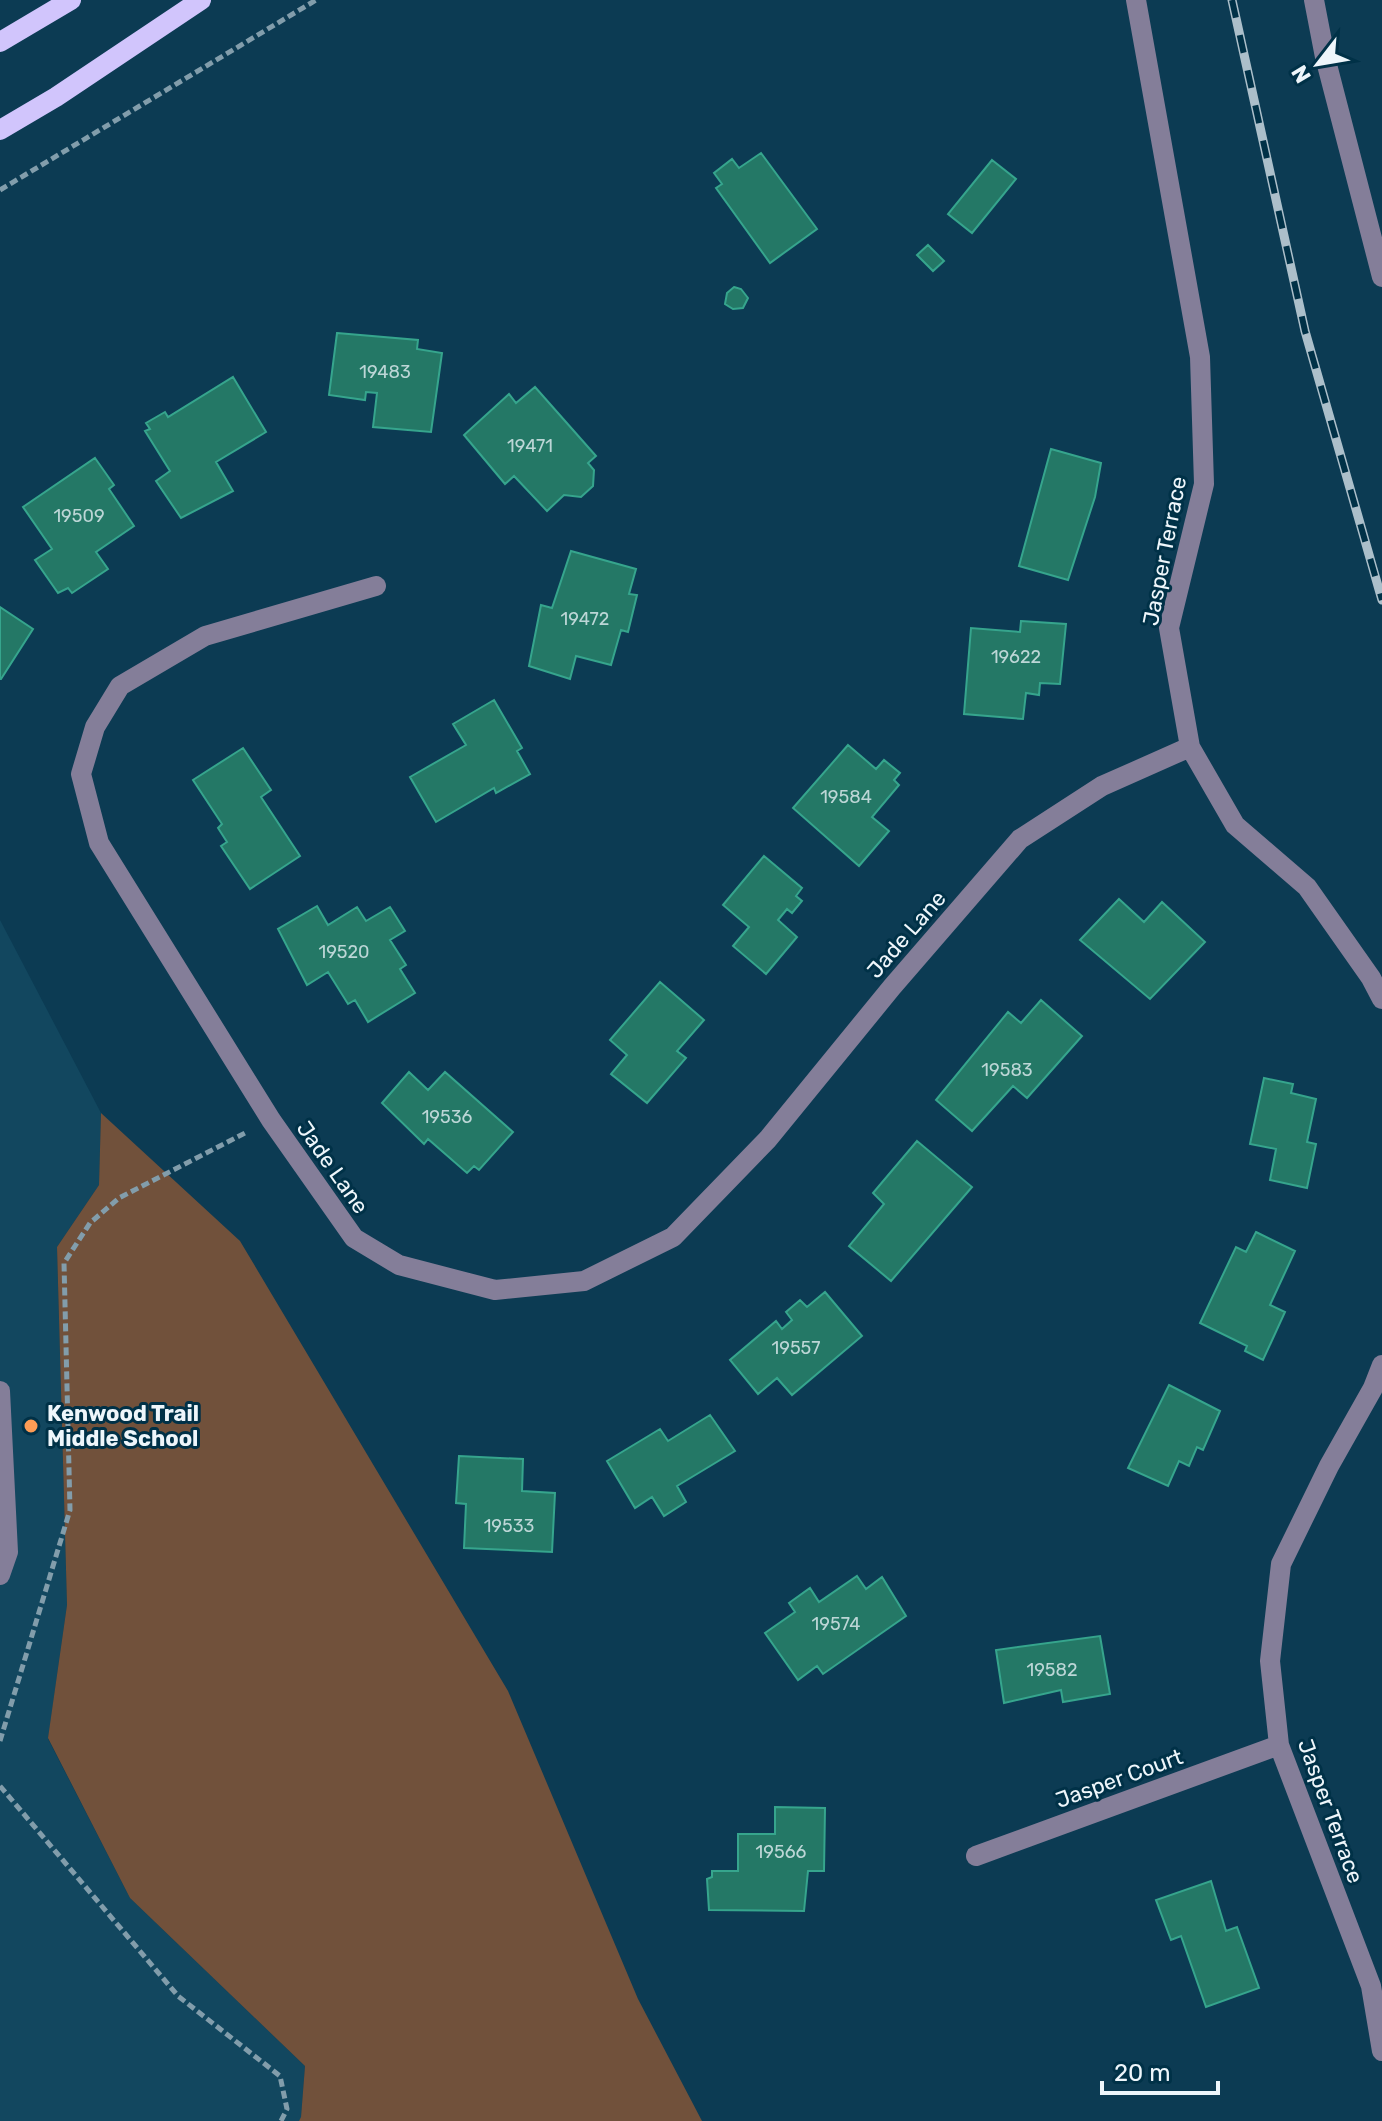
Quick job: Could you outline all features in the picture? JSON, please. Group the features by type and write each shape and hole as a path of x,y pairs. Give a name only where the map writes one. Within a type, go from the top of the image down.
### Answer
{"main road":[{"path":"0,42 71,0"},
{"path":"0,130 56,97 201,0"}],"street":[{"name":"Jasper Terrace","path":"1136,0 1200,357 1204,484 1169,628 1190,747 1235,825 1307,887 1371,978 1382,999"},
{"path":"1314,0 1325,57 1382,277"},
{"name":"Jade Lane","path":"376,586 205,636 120,686 95,727 81,774 99,843 271,1120 354,1238 399,1265 495,1290 584,1281 673,1237 768,1139 892,987 1020,839 1102,786 1190,747"},
{"name":"Jasper Terrace","path":"1382,1365 1281,1564 1270,1661 1279,1745 1371,1986 1382,2051"},
{"path":"0,1391 8,1552 0,1575"},
{"name":"Jasper Court","path":"976,1856 1279,1745"}],"path":[{"path":"0,190 316,0"},
{"path":"0,1741 70,1510 64,1263 90,1223 119,1198 271,1120"},
{"path":"0,1786 178,1996 280,2076 287,2109 281,2121"}],"shaded area":[{"name":"Kenwood Trail Middle School","path":"0,920 101,1113 99,1185 57,1247 67,1605 48,1739 130,1898 305,2066 299,2121 0,2121"},
{"path":"101,1113 240,1241 508,1691 638,1999 702,2121 299,2121 305,2066 130,1898 48,1738 67,1605 57,1247 99,1185"}],"building":[{"path":"761,153 817,229 770,263 716,188 722,184 714,173 732,159 739,168"},
{"path":"992,160 1016,179 972,233 948,214"},
{"path":"928,245 944,261 933,271 917,255"},
{"path":"734,287 741,289 748,298 743,308 733,309 725,304 727,293"},
{"path":"337,333 418,340 417,349 442,353 431,432 373,427 377,393 366,392 365,400 329,395"},
{"path":"233,377 266,432 216,462 233,491 181,518 156,481 170,471 145,431 150,429 146,423 165,412 168,417"},
{"path":"535,387 596,456 588,463 594,470 593,486 581,497 564,495 547,511 514,476 505,484 464,435 509,394 516,403"},
{"path":"1051,449 1101,463 1095,497 1068,580 1019,566"},
{"path":"95,458 114,485 109,489 134,526 96,552 108,569 72,593 68,588 58,593 35,560 52,549 23,507"},
{"path":"571,551 636,569 629,594 637,595 628,632 621,630 611,665 576,656 570,679 529,666 541,605 552,608"},
{"path":"0,607 33,629 1,679 0,679"},
{"path":"1021,621 1066,624 1060,684 1040,683 1039,695 1026,693 1023,719 964,714 971,628 1020,632"},
{"path":"494,700 522,748 517,751 530,774 496,793 494,788 436,822 410,777 466,745 453,724"},
{"path":"848,745 876,769 884,760 900,773 894,780 899,785 872,817 889,831 859,866 793,808"},
{"path":"243,748 271,790 261,797 300,856 250,889 221,846 227,842 218,828 222,824 193,780"},
{"path":"764,856 802,888 796,896 802,901 792,913 787,909 778,920 797,937 766,974 733,946 749,927 723,905"},
{"path":"1119,899 1144,922 1162,902 1205,942 1150,999 1080,940"},
{"path":"317,906 328,925 357,907 366,921 390,907 405,931 390,940 406,965 400,969 415,993 368,1022 355,1000 348,1004 328,972 307,985 278,929"},
{"path":"660,982 704,1020 677,1051 686,1058 647,1103 611,1074 627,1055 610,1040"},
{"path":"1041,1000 1082,1036 1027,1098 1013,1086 972,1131 936,1100 1008,1012 1021,1023"},
{"path":"409,1072 428,1090 445,1072 513,1132 479,1170 474,1166 467,1173 428,1139 424,1144 382,1103"},
{"path":"1264,1078 1293,1084 1291,1093 1316,1099 1307,1142 1316,1144 1307,1188 1270,1180 1276,1149 1250,1144"},
{"path":"917,1141 972,1187 891,1281 849,1246 884,1204 873,1193"},
{"path":"1256,1232 1295,1251 1270,1305 1285,1312 1263,1360 1245,1351 1247,1346 1200,1323 1236,1247 1246,1252"},
{"path":"825,1292 862,1336 792,1395 777,1378 758,1394 730,1360 776,1321 782,1329 792,1320 786,1312 800,1300 807,1307"},
{"path":"1169,1385 1220,1411 1203,1450 1197,1447 1189,1466 1179,1461 1168,1486 1128,1468"},
{"path":"710,1415 735,1451 677,1486 686,1502 664,1516 652,1497 635,1508 607,1461 660,1429 668,1441"},
{"path":"459,1456 523,1459 522,1491 555,1493 552,1552 464,1548 466,1504 456,1503"},
{"path":"857,1576 866,1589 882,1577 906,1616 823,1674 817,1666 798,1680 765,1633 795,1612 789,1603 810,1588 819,1602"},
{"path":"1100,1636 1110,1694 1063,1702 1061,1690 1004,1703 996,1650"},
{"path":"775,1807 825,1808 824,1871 808,1871 804,1911 709,1910 707,1879 712,1877 712,1871 738,1871 738,1834 775,1834"},
{"path":"1211,1881 1226,1931 1237,1927 1259,1988 1206,2007 1181,1936 1171,1940 1156,1900"}],"railway":[{"path":"1232,0 1305,331 1382,600"}],"place":[{"name":"Kenwood Trail Middle School","path":"31,1426"}]}
